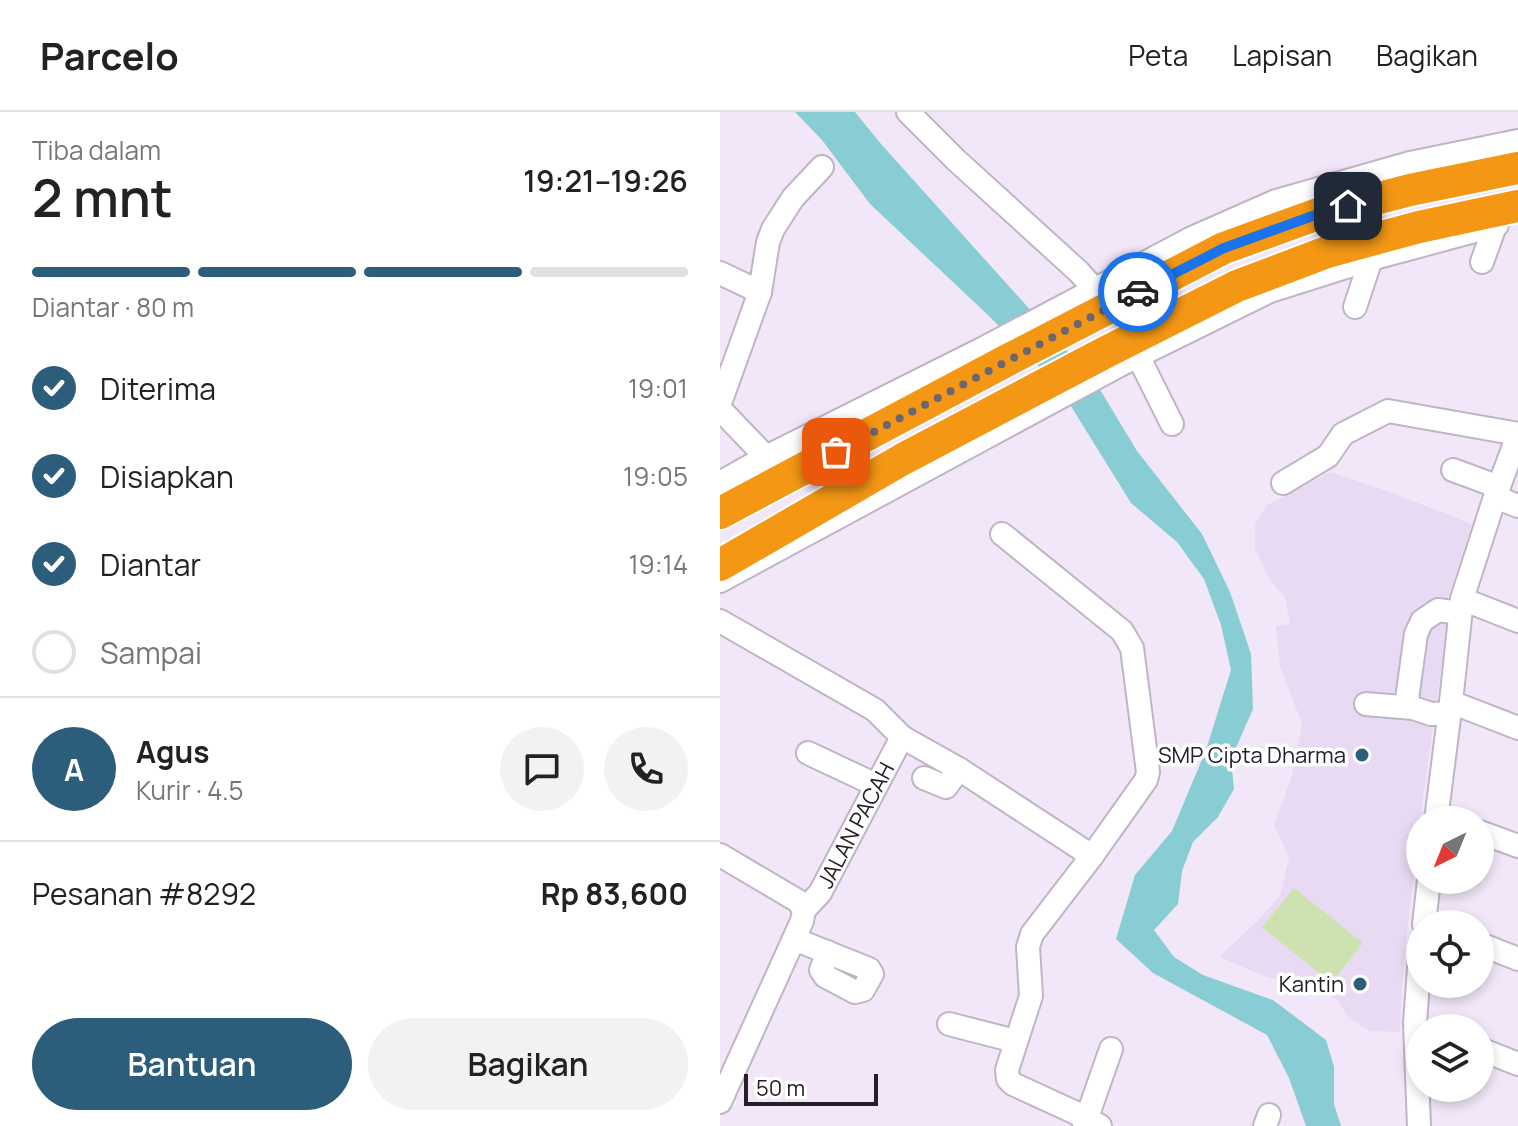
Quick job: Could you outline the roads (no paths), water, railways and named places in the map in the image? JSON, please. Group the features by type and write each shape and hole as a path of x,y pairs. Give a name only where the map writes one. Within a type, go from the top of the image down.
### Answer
{"highway":[{"path":"720,513 804,453 886,425 994,355 1076,312 1224,248 1414,176 1518,168"},
{"path":"720,565 903,459 1029,404 1121,358 1237,286 1327,252 1419,227 1506,216"},
{"path":"886,425 904,426 918,435 919,442 903,459"}],"street":[{"path":"908,112 1095,290"},
{"path":"1076,312 1095,290 1192,238 1276,201 1414,176 1518,141"},
{"path":"766,457 720,406 760,292 773,229 793,198 822,167"},
{"path":"1172,424 1121,358 1270,291 1506,216 1518,222"},
{"path":"1482,262 1506,216"},
{"path":"1355,307 1371,259"},
{"path":"720,273 760,292"},
{"path":"720,483 766,457 804,453 994,355"},
{"path":"720,581 1029,404"},
{"path":"1283,483 1328,456 1343,434 1388,411 1518,435 1461,606 1441,806"},
{"path":"1453,470 1518,506"},
{"path":"1002,534 1122,631 1132,648 1148,772 1146,780 1092,856 1032,934 1028,947 1031,996 1007,1070 1010,1082 1090,1124 1111,1049"},
{"path":"1413,708 1407,699 1416,634 1422,621 1438,610 1461,606 1518,621"},
{"path":"720,621 875,710 902,737 959,769 1092,856"},
{"path":"1366,704 1413,708 1431,714 1451,707 1518,728"},
{"name":"JALAN PACAH","path":"720,1102 802,921 804,910 820,893 902,737"},
{"path":"808,753 876,785"},
{"path":"924,778 943,788 959,769"},
{"path":"1494,837 1518,846"},
{"path":"720,855 798,901 804,910"},
{"path":"794,939 828,952"},
{"path":"1494,950 1518,959"},
{"path":"949,1024 1015,1041"},
{"path":"1494,1055 1518,1064"},
{"path":"1419,1102 1419,1126"}],"water":[{"path":"795,112 855,112 1096,383 1137,451 1202,534 1230,592 1251,654 1253,709 1231,759 1234,789 1218,817 1193,842 1182,871 1178,904 1154,930 1174,957 1203,975 1273,1000 1326,1040 1334,1067 1334,1104 1341,1126 1306,1126 1289,1078 1267,1035 1153,973 1116,939 1135,875 1172,831 1206,750 1231,670 1221,625 1204,579 1177,542 1131,503 1059,387 870,204 822,140"}],"place":[{"name":"SMP Cipta Dharma","path":"1362,755"},
{"name":"Kantin","path":"1360,984"}]}
